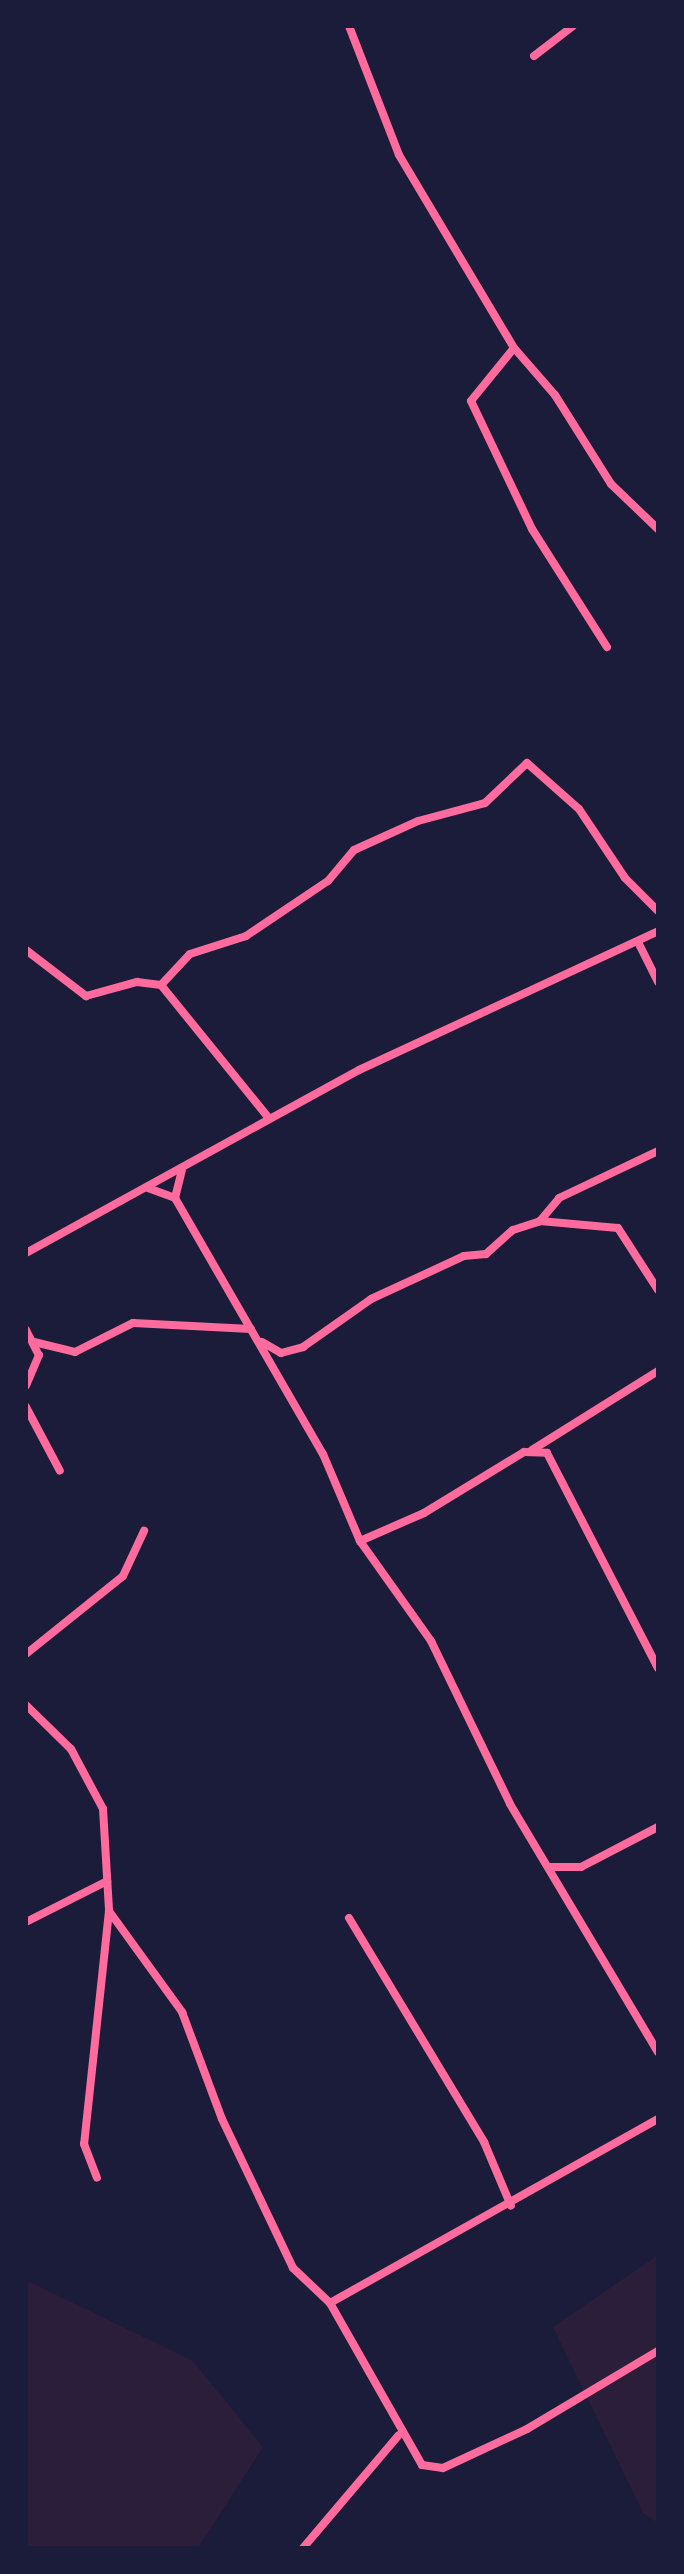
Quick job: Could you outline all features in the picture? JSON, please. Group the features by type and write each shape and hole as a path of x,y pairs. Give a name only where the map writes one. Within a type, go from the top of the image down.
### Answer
{"street":[{"path":"349,26 399,155 514,348 555,395 611,484 658,529"},
{"path":"534,56 573,26"},
{"path":"514,348 471,401 532,529 607,647"},
{"path":"161,985 190,954 246,936 328,881 354,850 418,821 485,803 527,763 579,809 625,878 658,911"},
{"path":"26,1253 182,1170 268,1117 658,931"},
{"path":"638,942 658,982"},
{"path":"26,950 86,996 137,982 161,985 268,1117"},
{"path":"540,1221 559,1198 658,1151"},
{"path":"175,1198 182,1170"},
{"path":"148,1188 175,1198 323,1454 360,1541 431,1641 510,1804 658,2052"},
{"path":"34,1342 75,1352 133,1323 250,1328 281,1353 303,1347 371,1299 464,1256 486,1254 513,1230 540,1221 618,1228 658,1290"},
{"path":"26,1330 39,1355 26,1385"},
{"path":"360,1541 424,1513 658,1371"},
{"path":"26,1407 60,1471"},
{"path":"531,1450 554,1461 658,1668"},
{"path":"26,1654 123,1576 144,1531"},
{"path":"26,1705 71,1749 103,1809 109,1911 85,2093 85,2153 97,2178"},
{"path":"550,1867 581,1867 658,1827"},
{"path":"26,1922 107,1881"},
{"path":"109,1911 182,2012 222,2119 293,2268 330,2303 399,2435 422,2465 443,2468 527,2429 658,2351"},
{"path":"349,1918 484,2142 511,2206"},
{"path":"330,2303 511,2206 658,2119"},
{"path":"303,2548 399,2435"}],"shaded area":[{"path":"658,2255 658,2523 643,2513 553,2327"},
{"path":"26,2280 193,2361 263,2447 198,2548 26,2548"}]}
